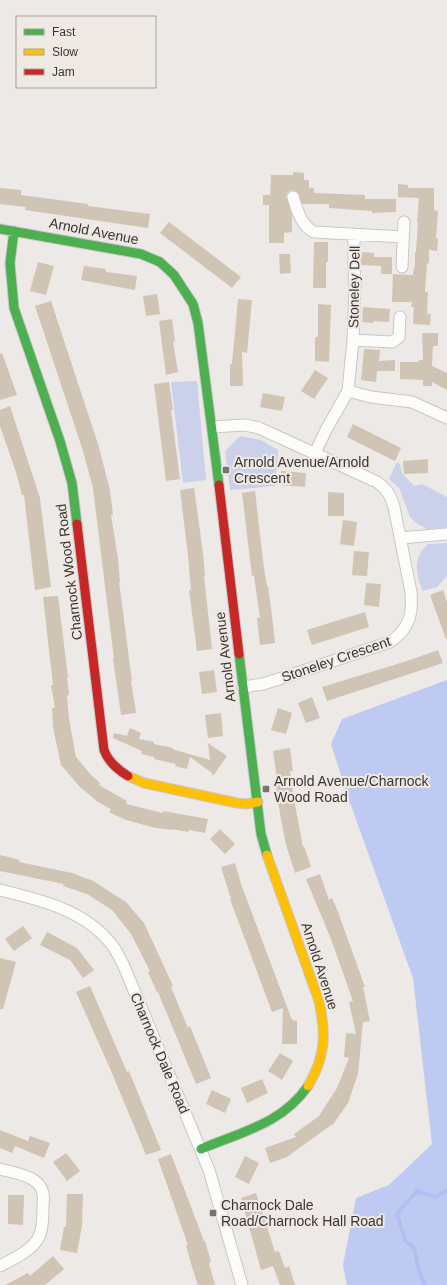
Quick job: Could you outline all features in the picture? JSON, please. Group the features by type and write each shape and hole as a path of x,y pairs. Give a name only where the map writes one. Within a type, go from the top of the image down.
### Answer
{"street":[{"name":"Stoneley Dell","path":"293,196 298,213 309,230 314,232 403,237"},
{"path":"402,267 404,222"},
{"name":"Arnold Avenue","path":"0,229 141,254 160,262 174,275 185,290 193,304 198,323 261,834 267,856 319,1001 324,1022 322,1059 314,1077 288,1110 271,1120 201,1149"},
{"name":"Charnock Wood Road","path":"14,231 10,263 14,308 60,441 72,483 104,750 107,758 123,773 144,783 237,803 246,804 258,802"},
{"name":"Stoneley Dell","path":"315,453 348,390 353,340 355,285 354,234"},
{"name":"Stoneley Dell","path":"353,340 392,342 399,337 400,317"},
{"path":"348,390 371,397 412,402 447,418"},
{"name":"Stoneley Crescent","path":"212,427 245,425 259,428 385,487 390,495 394,507 412,604 409,621 399,636 390,642 263,684 243,687"},
{"path":"400,538 447,534"},
{"name":"Charnock Dale Road","path":"0,890 48,903 66,910 88,922 101,932 113,946 123,964 201,1149 217,1195 242,1285"},
{"path":"0,1169 29,1177 42,1188 44,1197 41,1231 38,1240 19,1256 0,1266"}],"shaded area":[{"path":"197,381 206,480 183,483 171,382"},
{"path":"240,436 261,440 278,450 275,486 230,490 225,451"},
{"path":"397,462 400,464 402,473 414,486 422,484 447,497 447,528 427,529 416,523 410,517 399,488 389,479"},
{"path":"447,543 447,576 437,587 423,591 418,578 417,566 423,549 428,544"},
{"path":"447,680 447,1285 347,1285 343,1265 356,1198 389,1185 432,1144 413,978 349,800 331,744 342,719"}],"building":[{"path":"293,172 304,173 304,180 309,180 309,188 314,188 314,193 365,195 365,199 396,199 396,212 372,213 372,211 329,208 329,204 302,204 298,192 291,190 286,196 292,215 292,232 284,233 284,243 269,243 269,205 263,205 263,195 270,195 271,175 293,175"},
{"path":"398,184 408,185 408,188 434,188 434,210 438,211 436,238 438,239 437,251 429,250 429,263 427,264 425,292 428,292 427,314 431,314 430,325 413,324 414,307 411,307 412,302 392,302 393,274 413,275 415,267 418,222 419,198 398,197"},
{"path":"0,188 21,190 21,195 150,214 148,228 25,210 26,207 0,204"},
{"path":"169,222 241,277 232,288 160,233"},
{"path":"314,242 328,242 326,288 313,288"},
{"path":"362,252 374,253 374,257 392,257 392,274 381,274 381,266 361,265"},
{"path":"279,254 290,254 291,273 280,274"},
{"path":"38,262 54,266 46,295 30,291"},
{"path":"84,266 106,269 106,272 137,276 135,290 81,280"},
{"path":"157,294 160,314 146,316 143,296"},
{"path":"238,299 252,300 247,353 242,352 243,386 230,386 230,364 232,364"},
{"path":"51,301 98,444 110,490 113,515 111,515 118,559 119,582 136,713 121,715 93,488 83,451 35,306"},
{"path":"318,304 331,305 329,362 315,361 315,337 318,337"},
{"path":"363,307 390,309 389,322 362,322"},
{"path":"172,319 175,341 173,342 178,372 166,375 159,321"},
{"path":"422,333 438,333 438,346 433,346 432,366 447,373 447,390 432,382 432,386 423,386 423,380 400,379 400,362 419,362 419,360 423,360"},
{"path":"364,349 380,350 379,361 395,360 395,371 377,371 376,382 361,380"},
{"path":"2,353 17,395 0,400 0,354"},
{"path":"315,370 328,378 314,399 301,391"},
{"path":"169,382 180,479 166,481 154,384"},
{"path":"263,393 285,397 282,411 260,407"},
{"path":"10,406 40,498 51,587 35,590 24,495 22,495 16,472 0,426 0,410"},
{"path":"353,424 401,448 395,461 347,437"},
{"path":"428,459 428,473 404,474 403,461"},
{"path":"281,471 306,473 305,487 280,485"},
{"path":"194,488 203,553 212,649 197,651 189,590 191,590 188,555 180,490"},
{"path":"255,491 263,561 267,587 268,586 275,643 260,645 257,618 260,618 254,576 252,576 242,493"},
{"path":"328,492 344,493 344,516 328,516"},
{"path":"343,520 357,522 354,546 340,544"},
{"path":"354,551 369,552 367,576 352,575"},
{"path":"366,583 381,584 379,607 364,605"},
{"path":"443,590 447,602 447,639 430,595"},
{"path":"58,596 68,677 69,695 67,696 69,719 76,757 100,783 99,785 127,801 126,804 163,813 163,811 208,819 205,833 189,830 188,832 156,828 126,820 109,812 111,809 98,802 80,787 61,765 53,727 52,708 55,708 51,685 53,685 43,597"},
{"path":"365,612 369,627 312,645 307,630"},
{"path":"438,650 443,663 327,701 322,687"},
{"path":"214,670 217,692 202,694 199,672"},
{"path":"312,697 320,718 306,723 298,703"},
{"path":"278,708 292,713 286,734 271,730"},
{"path":"221,713 223,736 208,738 205,715"},
{"path":"130,728 141,733 139,739 154,742 154,744 173,748 172,749 210,760 208,743 227,756 213,776 212,773 190,757 187,769 175,766 176,764 154,759 154,757 141,754 142,751 113,738 114,733 127,736"},
{"path":"290,748 293,771 290,771 294,800 303,847 304,846 311,867 295,873 286,845 279,808 276,786 278,785 273,751"},
{"path":"220,829 235,844 225,854 210,839"},
{"path":"0,855 20,860 19,862 72,873 93,881 126,902 144,923 173,986 171,987 188,1028 190,1026 211,1078 196,1084 158,992 148,972 150,971 131,934 112,910 87,894 63,886 64,884 0,871"},
{"path":"235,863 241,884 292,1020 297,1021 297,1044 282,1044 283,1008 272,1012 230,899 221,867"},
{"path":"320,874 329,900 332,898 338,912 365,987 363,987 370,1021 363,1022 358,1074 348,1103 334,1123 287,1157 270,1163 265,1148 296,1137 294,1134 319,1116 337,1088 349,1058 344,1057 346,1033 356,1034 349,1002 353,1001 331,939 306,879"},
{"path":"23,926 32,938 14,951 5,939"},
{"path":"47,932 77,948 94,970 83,978 70,960 40,945"},
{"path":"0,958 16,962 3,1009 0,1009"},
{"path":"90,986 127,1072 129,1071 161,1150 146,1155 76,992"},
{"path":"280,1053 293,1061 282,1080 268,1071"},
{"path":"262,1079 268,1093 247,1103 241,1088"},
{"path":"212,1090 231,1099 225,1113 206,1104"},
{"path":"0,1130 28,1141 30,1136 50,1143 44,1158 15,1146 12,1153 0,1148"},
{"path":"66,1153 80,1171 67,1181 53,1162"},
{"path":"171,1154 205,1241 215,1285 198,1285 186,1245 188,1245 158,1159"},
{"path":"245,1156 259,1163 249,1184 235,1177"},
{"path":"256,1193 275,1252 279,1251 285,1268 289,1266 295,1285 280,1285 273,1266 261,1270 241,1198"},
{"path":"67,1194 83,1194 82,1226 77,1253 60,1250 64,1227 66,1227"},
{"path":"8,1195 24,1195 23,1225 8,1224"},
{"path":"53,1256 64,1269 45,1285 5,1285 28,1273 30,1276"}],"waterway":[{"path":"425,1285 419,1271 414,1248 405,1240 397,1214 417,1191 435,1197 447,1190"}],"traffic: fast":[{"path":"0,229 141,254 160,262 174,275 193,304 198,323 219,485"},
{"path":"14,231 10,263 14,308 60,441 72,483 77,524"},
{"path":"239,654 261,834 267,855"},
{"path":"201,1149 246,1132 273,1118 298,1099 308,1086"}],"traffic: slow":[{"path":"128,776 144,783 237,803 246,804 258,802"},
{"path":"267,855 319,1001 323,1024 323,1045 318,1065 308,1086"}],"traffic: jam":[{"path":"219,485 239,654"},
{"path":"77,524 104,750 114,765 128,776"}],"place":[{"name":"Arnold Avenue/Arnold Crescent","path":"226,470"},
{"name":"Arnold Avenue/Charnock Wood Road","path":"266,789"},
{"name":"Charnock Dale Road/Charnock Hall Road","path":"213,1213"}]}
